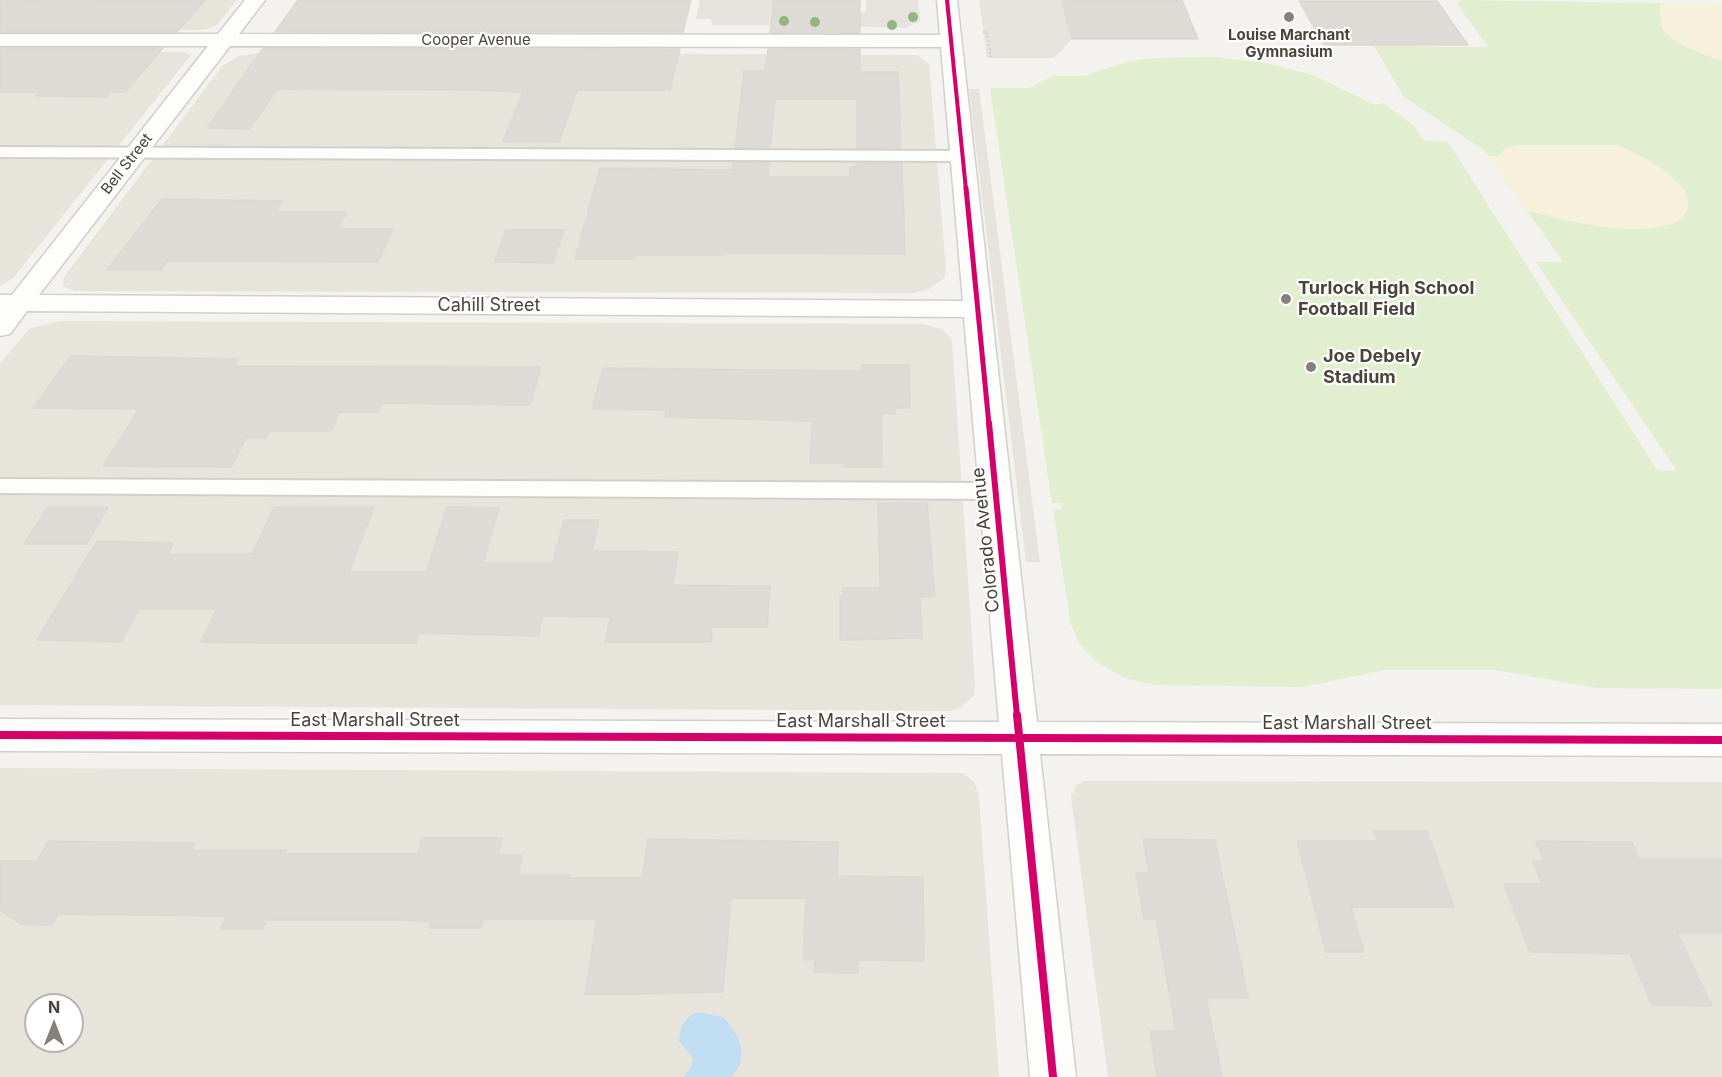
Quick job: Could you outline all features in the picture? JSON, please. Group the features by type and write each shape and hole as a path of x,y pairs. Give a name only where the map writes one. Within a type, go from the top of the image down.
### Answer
{"street":[{"name":"Bell Street","path":"0,328 9,303 136,153 255,0"},
{"name":"Colorado Avenue","path":"947,0 1053,1077"},
{"name":"Cooper Avenue","path":"0,40 951,41"},
{"name":"Cahill Street","path":"9,303 979,309"},
{"name":"East Marshall Street","path":"0,735 1722,740"}],"lane":[{"path":"0,152 964,156"},
{"path":"0,486 997,491"}],"path":[{"path":"980,32 987,32 991,57"}],"shaded area":[{"path":"0,0 237,0 217,25 204,30 0,29"},
{"path":"700,0 772,0 769,25 712,25 711,19 696,19"},
{"path":"866,0 918,0 920,22 905,28 840,26 827,12 866,12"},
{"path":"979,0 1062,0 1072,39 1054,58 987,58"},
{"path":"0,51 183,52 191,55 14,277 0,286"},
{"path":"264,52 917,55 929,64 945,277 930,289 915,293 75,291 63,286 64,277 222,66 239,56"},
{"path":"969,89 979,89 1040,562 1026,562"},
{"path":"61,321 923,324 942,329 952,340 974,695 960,708 950,711 0,705 0,363 30,328"},
{"path":"0,768 963,773 974,782 979,796 999,1077 0,1077"},
{"path":"1085,781 1722,782 1722,1077 1108,1077 1071,797 1076,785"}],"green space":[{"name":"Joe Debely Stadium","path":"1463,0 1722,4 1722,689 1598,688 1494,670 1384,670 1304,687 1155,685 1125,678 1099,664 1081,646 1071,625 1053,510 1062,510 1061,503 1052,503 990,88 1029,88 1053,76 1083,76 1130,61 1152,58 1215,57 1266,63 1313,75 1375,105 1383,103 1413,125 1425,141 1448,142 1657,470 1677,471 1536,262 1563,262 1485,151 1404,97 1374,46 1488,47 1456,2"}],"sand":[{"path":"1660,3 1722,4 1722,61 1689,48 1666,34 1661,25"},
{"path":"1517,145 1617,145 1638,154 1674,178 1688,198 1687,211 1681,219 1672,224 1634,229 1598,226 1528,211 1488,156 1499,156 1505,148"}],"water":[{"path":"698,1012 723,1017 738,1039 742,1054 741,1062 731,1077 683,1077 691,1068 693,1058 679,1041 680,1031 686,1020"}],"building":[{"path":"205,0 177,32 0,32 0,1"},
{"path":"298,0 691,0 683,32 275,32"},
{"path":"773,0 860,0 860,33 770,33"},
{"path":"1062,0 1182,0 1198,39 1072,39"},
{"path":"1299,1 1437,1 1468,45 1324,45"},
{"path":"0,48 163,48 125,92 110,92 107,97 35,96 39,92 0,92"},
{"path":"263,48 680,49 670,90 577,90 559,142 503,142 523,92 278,89 249,129 207,128"},
{"path":"768,49 860,49 860,72 898,72 901,148 857,148 857,99 775,99 770,148 735,148 744,71 765,71"},
{"path":"733,162 769,162 768,177 850,177 850,167 856,167 856,163 902,163 905,254 724,253 724,255 635,255 634,259 575,259 600,168 732,170"},
{"path":"162,199 282,201 276,212 347,212 338,229 393,229 378,262 167,261 161,270 107,270"},
{"path":"506,230 564,230 553,263 494,262"},
{"path":"71,356 238,359 234,366 541,367 530,405 382,403 378,412 339,412 331,431 270,431 266,438 246,438 231,467 103,466 139,409 33,408"},
{"path":"862,365 909,365 910,408 895,408 895,414 881,413 882,467 844,467 844,463 810,463 812,421 665,417 666,410 592,409 603,368 861,371"},
{"path":"878,503 927,503 935,597 920,597 922,638 840,640 840,596 843,596 843,588 880,588"},
{"path":"47,507 108,507 87,544 24,544"},
{"path":"274,507 374,507 349,572 426,572 447,507 499,508 483,563 553,563 564,520 599,520 592,551 678,552 673,585 770,586 767,627 712,627 711,642 605,642 610,617 543,616 538,636 419,633 416,643 201,642 217,609 139,609 121,642 37,640 97,541 173,543 168,554 252,554"},
{"path":"1374,831 1427,831 1454,907 1351,907 1364,952 1326,952 1297,841 1378,841"},
{"path":"422,838 502,838 498,855 522,855 518,875 570,875 569,878 642,878 648,839 838,842 837,876 923,877 924,961 858,960 858,973 814,972 815,960 803,960 806,898 731,898 723,992 636,994 585,994 597,919 484,919 481,928 429,928 431,922 399,920 266,920 263,929 221,929 226,916 58,914 52,925 20,924 0,910 0,861 37,861 48,841 195,843 192,850 287,850 285,854 418,854"},
{"path":"1143,839 1215,840 1248,998 1206,998 1222,1077 1157,1077 1150,1031 1176,1031 1156,919 1144,919 1136,873 1149,873"},
{"path":"1536,841 1632,842 1639,859 1722,859 1722,933 1677,933 1712,1006 1652,1005 1630,954 1530,952 1504,884 1542,884 1533,861 1544,861"}],"cycle path":[{"path":"947,0 1053,1077"},
{"path":"0,735 1722,740"}],"place":[{"name":"Louise Marchant Gymnasium","path":"1289,17"},
{"name":"Turlock High School Football Field","path":"1286,299"},
{"name":"Joe Debely Stadium","path":"1311,367"}]}
